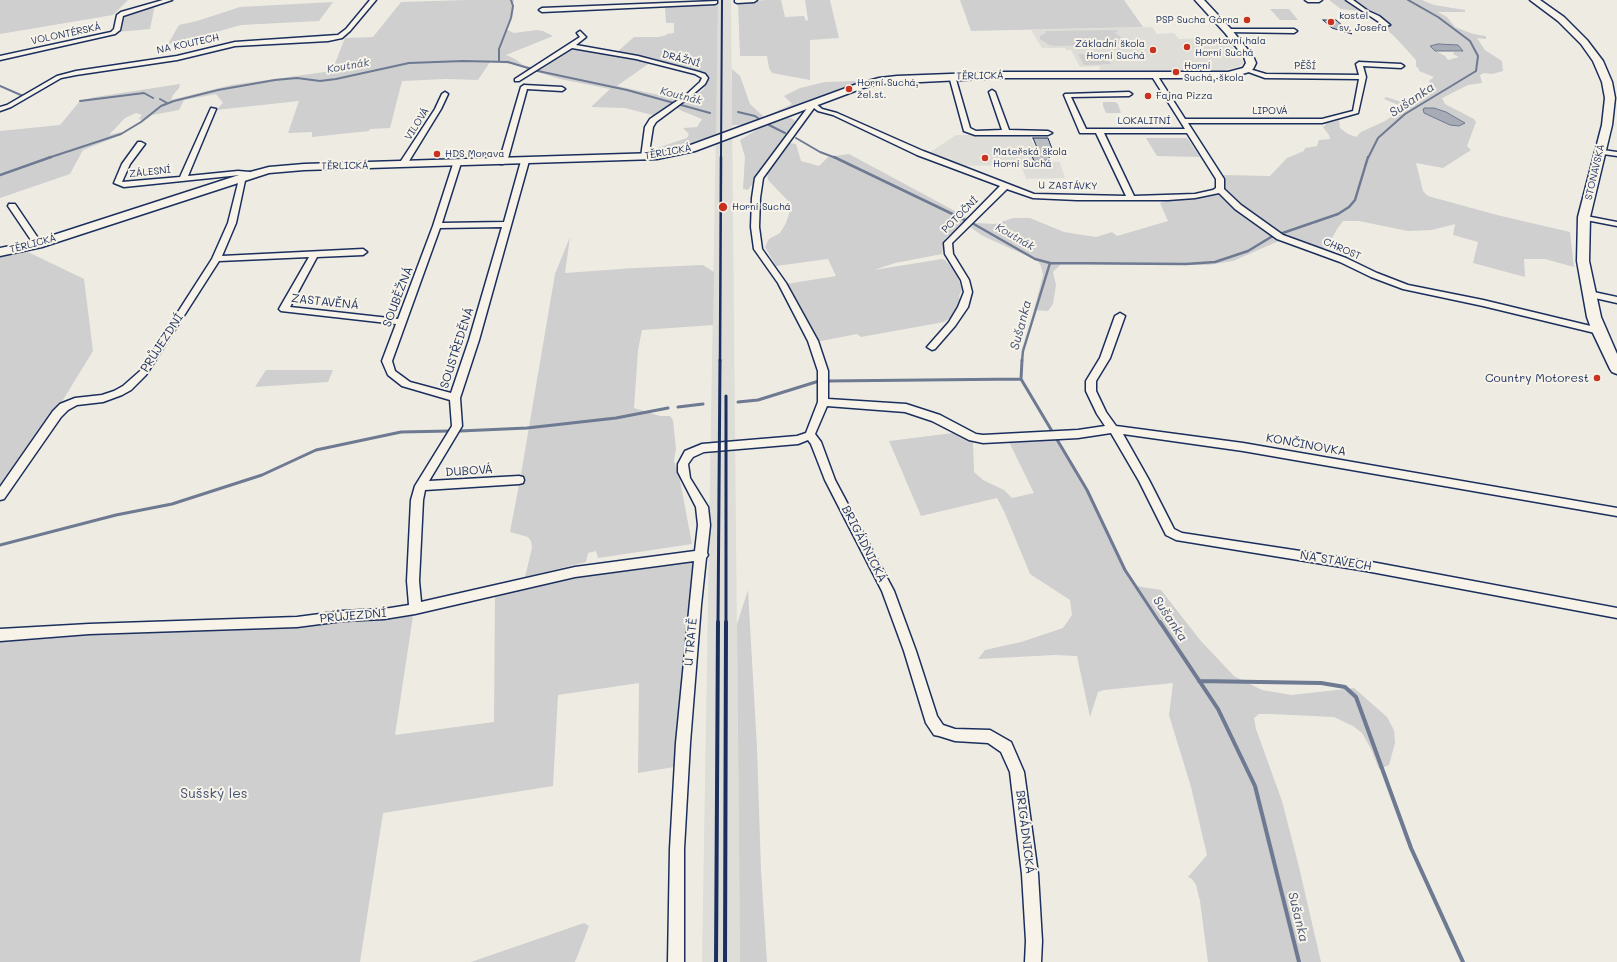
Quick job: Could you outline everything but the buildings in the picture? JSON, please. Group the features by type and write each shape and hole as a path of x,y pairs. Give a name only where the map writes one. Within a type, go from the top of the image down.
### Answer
{"main road":[{"path":"1199,0 1228,31 1250,61 1250,67 1246,70"},
{"name":"STONAVSKÁ","path":"1534,0 1561,19 1584,42 1598,61 1607,82 1610,98 1607,125 1599,150 1584,217 1583,261 1589,294 1599,331 1617,369"},
{"name":"TĚRLICKÁ","path":"0,252 38,244 243,177 269,170 304,167 645,157 668,154 691,149 852,89 879,81 908,78 952,76 1229,75 1246,70"}],"street":[{"name":"VOLONTÉRSKÁ","path":"0,58 113,33 116,30 120,15 123,12 169,0"},
{"name":"NA KOUTECH","path":"0,110 15,103 59,77 76,73 177,58 235,44 340,37 348,30 373,0"},
{"path":"595,0 602,8"},
{"path":"737,1 754,0"},
{"path":"1308,0 1319,0"},
{"path":"1349,0 1366,12 1377,17 1386,25"},
{"path":"542,10 715,2"},
{"path":"1228,31 1294,31"},
{"path":"517,80 571,46 583,37 580,33"},
{"name":"DRÁŽNÍ","path":"571,46 636,57 703,75 705,78 703,83 653,121 649,127 645,157"},
{"path":"1364,77 1359,64 1401,66"},
{"name":"PĚŠÍ","path":"1246,70 1265,76 1364,77"},
{"path":"1154,75 1220,179 1220,190"},
{"path":"952,76 967,129 975,133 1048,133"},
{"name":"LIPOVÁ","path":"1184,121 1322,121 1356,112 1364,77"},
{"path":"503,162 524,87 562,89"},
{"path":"992,92 1006,132"},
{"name":"VILOVÁ","path":"403,164 438,109 445,94"},
{"name":"LOKALITNÍ","path":"1129,94 1067,95 1083,131 1189,131"},
{"path":"810,435 823,402 823,371 813,341 782,284 758,249 755,227 756,198 759,178 813,104"},
{"name":"U ZASTÁVKY","path":"813,104 820,110 835,114 920,153 1033,196 1185,197 1220,190"},
{"name":"ZÁLESNÍ","path":"183,179 213,109"},
{"path":"1099,131 1131,197"},
{"name":"ZÁLESNÍ","path":"141,144 126,164 118,183 124,185 238,173 255,174"},
{"path":"1599,150 1617,154"},
{"name":"SOUSTŘEDĚNÁ","path":"415,609 413,581 417,500 421,486 457,426 455,398 474,340 525,161"},
{"name":"SOUBĚŽNÁ","path":"455,398 406,384 391,374 387,361 437,226 457,163"},
{"name":"PRŮJEZDNÍ","path":"0,496 57,414 75,402 103,398 118,393 127,388 143,373 216,259 232,223 243,177"},
{"name":"POTOČNÍ","path":"932,347 952,324 963,307 968,292 965,280 949,254 948,243 1005,186"},
{"name":"CHROST","path":"1220,190 1238,207 1277,235 1343,260 1406,287 1483,303 1599,331"},
{"path":"12,206 38,244"},
{"path":"1584,217 1617,224"},
{"path":"437,226 507,224"},
{"path":"216,259 363,252"},
{"name":"ZASTAVĚNÁ","path":"314,255 284,309 402,322"},
{"path":"1589,294 1617,300"},
{"path":"1113,429 1102,414 1091,391 1091,381 1105,358 1120,316"},
{"name":"KONČINOVKA","path":"823,402 906,408 936,418 973,437 983,439 1055,435 1113,429 1243,447 1617,512"},
{"name":"NA STAVECH","path":"1113,429 1144,480 1170,532 1180,537 1366,566 1617,613"},
{"name":"U TRATĚ","path":"676,962 677,849 683,743 695,606 702,555 704,516 702,507 683,472 685,459 693,451 711,446 798,440 810,435"},
{"name":"BRIGÁDNICKÁ","path":"810,435 816,442 830,480 888,591 910,651 931,719 939,730 955,735 990,737 1006,746 1017,772 1030,874 1034,941 1033,962"},
{"name":"DUBOVÁ","path":"421,486 519,480"},
{"name":"PRŮJEZDNÍ","path":"0,635 89,629 297,622 343,616 384,614 415,609 574,572 702,555"}],"shaded area":[{"path":"718,0 731,0 740,962 702,962"},
{"name":"Základní škola Horní Suchá","path":"1152,27 1157,34 1174,33 1179,39 1224,37 1244,63 1238,67 1224,70 1101,73 1099,66 1080,67 1071,50 1066,50 1065,48 1042,48 1031,30"},
{"path":"1438,44 1458,45 1463,51 1435,51 1430,46"},
{"path":"1434,108 1446,112 1465,123 1459,126 1450,125 1424,113 1423,109"},
{"name":"Mateřská škola Horní Suchá","path":"1029,134 1036,150 1030,151 1034,161 1060,162 1065,178 1026,179 1021,165 956,166 930,155 929,153 956,135"}],"green space":[{"path":"0,0 128,0 113,15 0,34"},
{"path":"514,0 507,30 514,33 537,30 553,36 506,55 523,65 538,69 571,48 619,54 651,62 617,86 673,98 696,95 703,90 710,77 703,72 674,64 669,65 617,52 634,37 658,37 674,33 674,23 666,23 665,7 718,3 716,137 692,146 657,154 649,153 651,150 687,138 689,134 683,128 697,127 702,119 682,111 672,105 656,116 625,108 591,107 610,89 560,79 512,64 490,62 478,80 446,79 402,81 390,128 370,129 369,131 312,137 312,132 288,133 299,101 216,110 223,103 216,94 184,100 179,110 152,115 147,119 139,119 142,115 136,113 125,118 109,135 121,132 121,135 83,150 70,174 0,198 0,131 60,125 80,101 95,97 180,84 171,100 231,85 332,71 345,38 373,37 401,2"},
{"path":"781,0 785,17 804,16 806,21 808,20 805,0 830,0 839,38 810,40 810,80 772,73 769,68 767,56 740,56 738,3"},
{"path":"960,0 1124,0 1143,27 971,31"},
{"path":"1329,0 1422,0 1434,5 1465,10 1465,12 1438,12 1447,17 1455,27 1473,34 1486,36 1486,39 1477,38 1485,50 1502,61 1503,71 1492,74 1484,73 1480,75 1482,83 1468,85 1442,98 1445,104 1474,119 1476,122 1467,146 1471,150 1443,168 1416,163 1423,191 1428,196 1497,215 1570,232 1574,267 1545,259 1524,259 1525,277 1473,263 1478,242 1453,235 1455,224 1432,230 1408,231 1359,221 1343,221 1327,247 1321,249 1281,240 1233,261 1208,265 1061,264 1053,272 1056,285 1053,304 1048,311 1034,310 1043,275 1038,261 983,236 970,227 975,223 995,224 1013,218 1030,218 1064,232 1096,237 1112,232 1117,236 1168,221 1160,203 1172,199 1198,198 1213,195 1224,190 1225,185 1222,175 1270,176 1287,158 1304,151 1305,148 1317,146 1319,140 1330,139 1323,127 1328,122 1339,120 1340,128 1348,134 1356,137 1361,132 1385,121 1395,114 1401,106 1384,99 1386,97 1405,103 1416,102 1416,97 1430,92 1432,86 1429,81 1434,77 1419,71 1416,66 1416,60 1395,37 1376,20 1360,11 1341,9","holes":["1438,44 1458,45 1461,52 1454,52 1453,54 1459,57 1448,60 1445,56 1431,48"]},
{"path":"333,2 319,21 241,25 168,44 179,25 197,21 240,7"},
{"path":"155,5 150,29 117,32 122,16"},
{"path":"1270,9 1289,9 1298,20 1280,20"},
{"path":"1117,30 1118,32 1114,32 1122,38 1123,41 1115,45 1055,46 1049,45 1040,39 1040,36 1046,33 1045,31"},
{"path":"1078,54 1104,54 1111,64 1084,65"},
{"path":"732,69 740,76 750,104 766,119 742,125 732,125"},
{"path":"855,81 862,83 769,118 767,116 792,104 784,96 800,88 825,82"},
{"path":"1103,102 1115,102 1118,104 1121,113 1106,113"},
{"path":"780,118 791,118 797,122 748,190 743,189 745,157 740,140 771,121"},
{"path":"1146,138 1187,138 1200,157 1157,156"},
{"path":"790,143 796,144 801,161 819,166 828,157 849,154 968,218 945,239 942,254 895,263 874,270 942,259 945,260 957,274 962,290 955,313 950,318 944,322 861,337 857,334 821,341 815,339 786,284 836,276 828,259 776,266 765,247 769,239 780,233 786,223 792,205 768,180 767,173"},
{"path":"570,237 565,273 703,265 714,272 713,325 642,330 638,350 634,408 660,416 670,416 673,420 676,449 674,461 679,475 692,544 598,558 596,551 588,553 586,562 525,577 532,548 531,541 528,537 510,532 555,274"},
{"path":"28,252 84,279 93,351 28,457 0,497 0,257"},
{"path":"266,370 333,370 328,382 255,387"},
{"path":"953,433 973,442 974,472 983,480 1004,490 1012,498 1034,493 1008,440 1055,436 1087,490 1125,570 1136,586 1161,590 1200,640 1234,676 1262,690 1292,695 1354,688 1387,717 1394,730 1395,743 1389,765 1379,769 1371,749 1362,733 1353,726 1334,717 1259,714 1254,718 1256,729 1282,801 1321,962 1208,962 1200,901 1196,885 1192,879 1188,877 1207,855 1191,787 1169,715 1173,683 1104,690 1098,692 1090,717 1077,656 1055,655 978,659 985,650 1021,642 1063,628 1072,615 1070,600 1030,574 1004,511 997,498 921,516 889,441"},
{"name":"Sušský les","path":"692,560 697,566 674,767 638,773 639,683 558,695 553,786 383,813 360,962 0,962 0,639 184,627 413,616 395,735 494,722 495,594 574,574"},
{"path":"748,590 757,748 761,870 767,962 740,962 737,624"},
{"path":"584,923 589,926 575,962 471,962"}],"waterway":[{"path":"499,61 499,49 511,18 513,6 511,0"},
{"name":"Sušanka","path":"1368,158 1378,138 1405,114 1476,71 1478,56 1470,41 1438,17 1408,0"},
{"name":"Koutnák","path":"50,157 121,134 141,122 161,106 174,101 218,90 275,80 297,78 320,81 336,79 409,63 463,61 508,62 538,71 627,90 710,113"},
{"path":"0,86 23,96"},
{"path":"80,101 144,93 153,98"},
{"name":"Koutnák","path":"160,99 167,103"},
{"name":"Koutnák","path":"738,112 755,116 762,121"},
{"name":"Koutnák","path":"769,125 785,133"},
{"name":"Koutnák","path":"796,138 820,152 836,158"},
{"name":"Koutnák","path":"0,175 50,157"},
{"name":"Koutnák","path":"834,157 967,221"},
{"name":"Sušanka","path":"1050,263 1186,264 1215,262 1248,251 1271,237 1338,214 1349,207 1355,200 1368,157"},
{"name":"Koutnák","path":"972,223 1035,259 1050,263"},
{"name":"Sušanka","path":"1022,361 1023,351 1050,263"},
{"name":"Sušanka","path":"1021,379 1022,360"},
{"path":"827,381 1021,379"},
{"name":"Sušanka","path":"1021,379 1087,490 1125,570 1160,623"},
{"path":"738,402 758,400 819,381"},
{"path":"678,407 703,404"},
{"path":"460,431 527,428 616,418 668,408"},
{"path":"0,545 116,515 172,504 262,475 316,450 401,432 450,431"},
{"name":"Sušanka","path":"1160,622 1199,681"},
{"path":"1199,681 1321,683 1345,687 1356,697 1411,848 1463,962"},
{"name":"Sušanka","path":"1199,681 1218,709 1255,786 1299,962"}],"railway":[{"path":"721,158 722,0"},
{"path":"720,361 721,157"},
{"path":"718,623 720,360"},
{"path":"726,396 726,622"},
{"path":"716,962 718,622"},
{"path":"725,962 726,622"}],"place":[{"name":"PSP Sucha Górna","path":"1247,20"},
{"name":"kostel sv. Josefa","path":"1331,22"},
{"name":"Sportovní hala Horní Suchá","path":"1187,47"},
{"name":"Základní škola Horní Suchá","path":"1153,50"},
{"name":"Horní Suchá, škola","path":"1176,72"},
{"name":"Horní Suchá, žel.st.","path":"849,89"},
{"name":"Fajna Pizza","path":"1148,96"},
{"name":"HDS Morava","path":"437,154"},
{"name":"Mateřská škola Horní Suchá","path":"985,158"},
{"name":"Horní Suchá","path":"723,207"},
{"name":"Country Motorest","path":"1597,378"}]}
